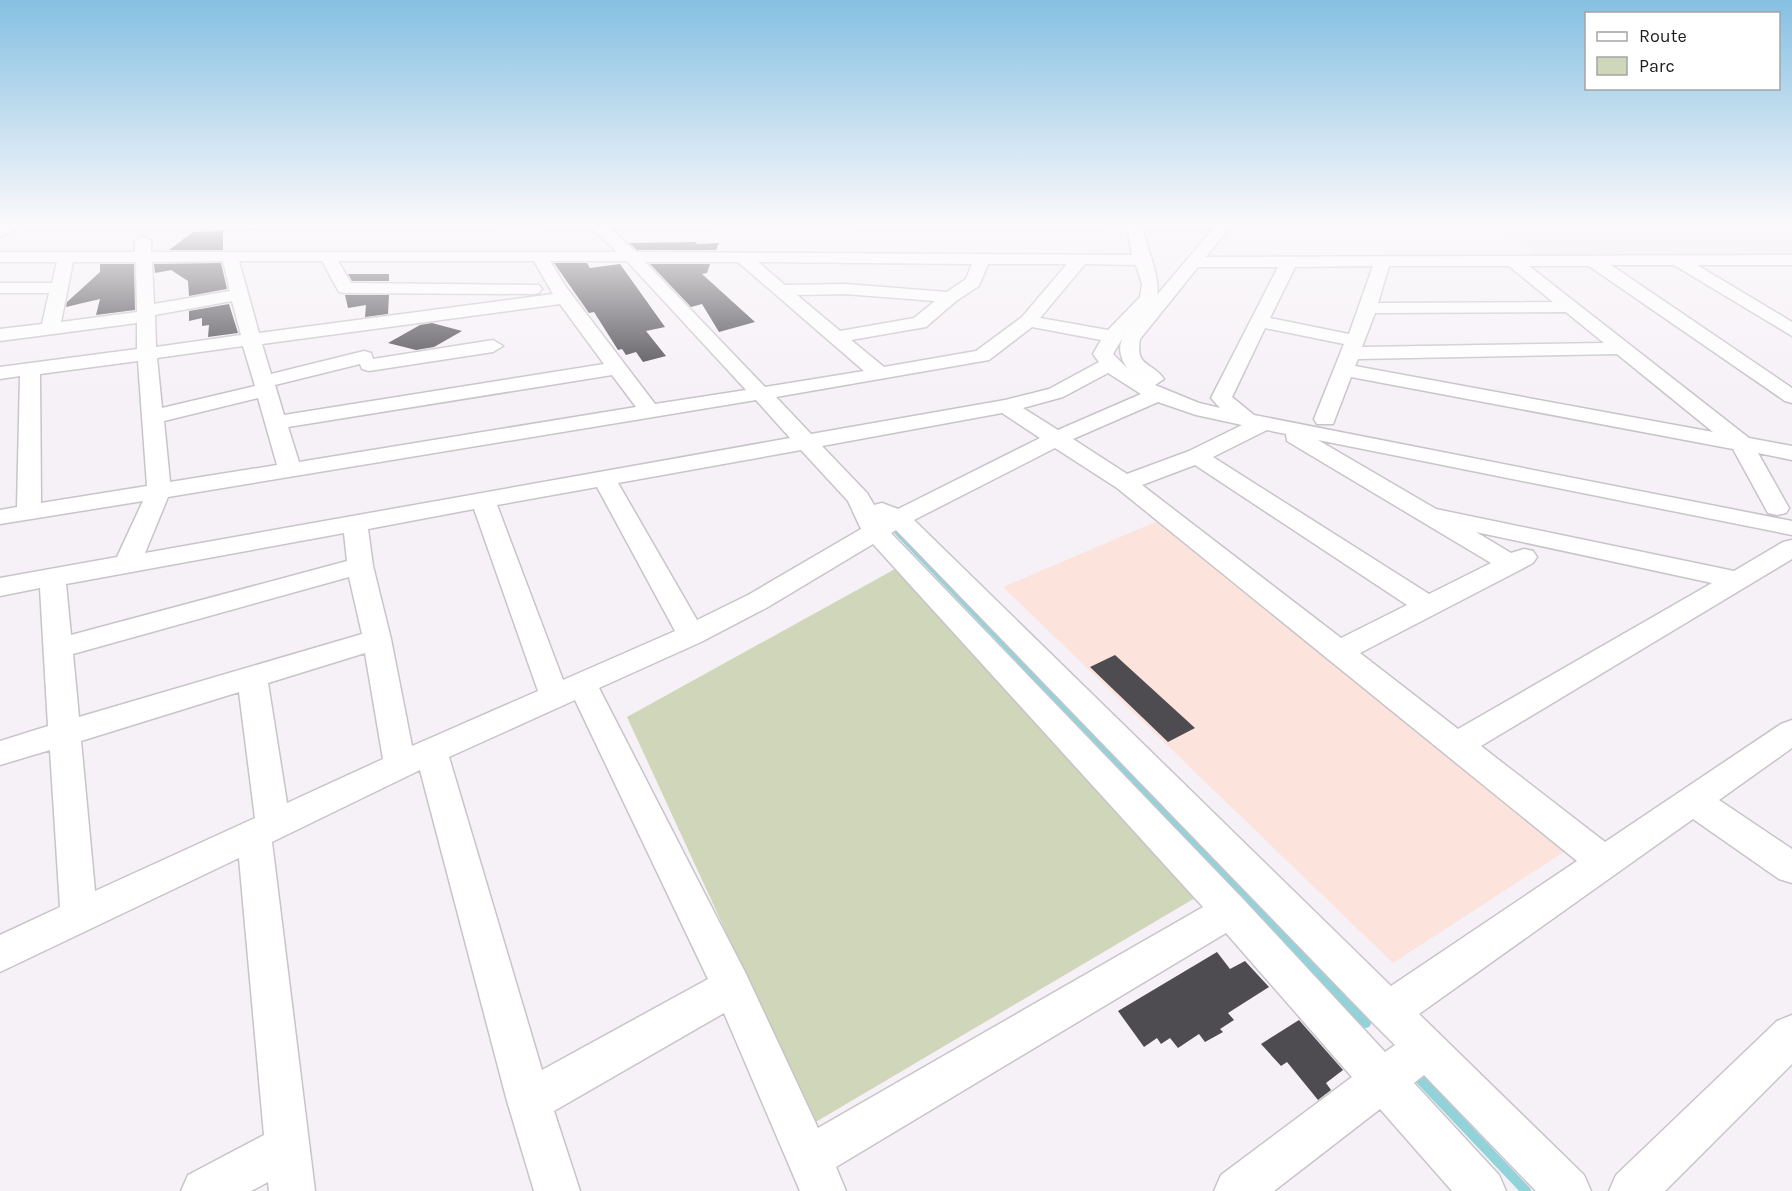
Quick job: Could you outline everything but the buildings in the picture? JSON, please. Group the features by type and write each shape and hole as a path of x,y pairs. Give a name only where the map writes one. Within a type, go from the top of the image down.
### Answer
{"street":[{"path":"50,328 61,280"},
{"path":"128,563 159,491 147,354 145,280"},
{"path":"233,280 290,469"},
{"path":"340,280 345,288 562,293"},
{"path":"554,280 616,368 649,410"},
{"path":"653,280 859,498 1426,1047 1568,1191"},
{"path":"766,280 879,373"},
{"path":"835,337 920,322 974,280"},
{"path":"0,517 982,356 1028,321 1063,280"},
{"path":"1150,280 1148,298 1112,336 1103,354 1109,364 1158,394 1188,407 1792,528"},
{"path":"1178,280 1131,338 1128,350 1129,359 1137,369 1160,382 1221,398 1784,509"},
{"path":"1221,398 1280,280"},
{"path":"1325,419 1377,280"},
{"path":"1536,280 1743,444 1784,509"},
{"path":"1620,280 1792,397"},
{"path":"1709,280 1792,330"},
{"path":"0,288 59,288"},
{"path":"778,290 845,289 950,297"},
{"path":"0,373 471,311 562,293"},
{"path":"0,335 147,314 239,295"},
{"path":"1368,308 1569,307"},
{"path":"471,311 516,384"},
{"path":"1028,321 1112,336"},
{"path":"1260,321 1350,355 1743,444 1792,453"},
{"path":"350,327 389,405"},
{"path":"152,417 367,361 493,346"},
{"path":"1350,355 1624,348"},
{"path":"0,587 482,498 1006,406 1056,393 1109,364"},
{"path":"276,423 616,368"},
{"path":"29,512 30,369"},
{"path":"0,954 415,758 691,634 758,601 886,524 1059,438 1158,394"},
{"path":"1221,398 1429,515 1510,564"},
{"path":"1006,406 1059,438 1125,483 1605,862"},
{"path":"1125,483 1197,456 1262,423"},
{"path":"1197,456 1427,606"},
{"path":"603,477 691,634"},
{"path":"482,498 568,691 732,987 816,1174 1230,911"},
{"path":"1429,515 1738,580"},
{"path":"355,522 360,566 377,639 557,1191"},
{"path":"886,524 1230,911 1484,1191"},
{"path":"1338,652 1553,542"},
{"path":"1456,745 1738,580 1784,561"},
{"path":"58,648 360,566"},
{"path":"52,577 79,916"},
{"path":"0,753 377,639"},
{"path":"252,677 292,1191"},
{"path":"1389,1011 1792,732"},
{"path":"1693,801 1792,868"},
{"path":"529,1101 732,987"},
{"path":"1632,1191 1792,1035"},
{"path":"1238,1191 1426,1047"},
{"path":"204,1191 288,1147"}],"shaded area":[{"path":"1158,521 1564,852 1393,963 1003,587"}],"green space":[{"path":"895,569 1195,898 814,1123 627,717"}],"waterway":[{"path":"898,532 1033,674"},
{"path":"1032,673 1253,904"},
{"path":"1251,903 1366,1023"},
{"path":"1417,1076 1526,1191"}]}
